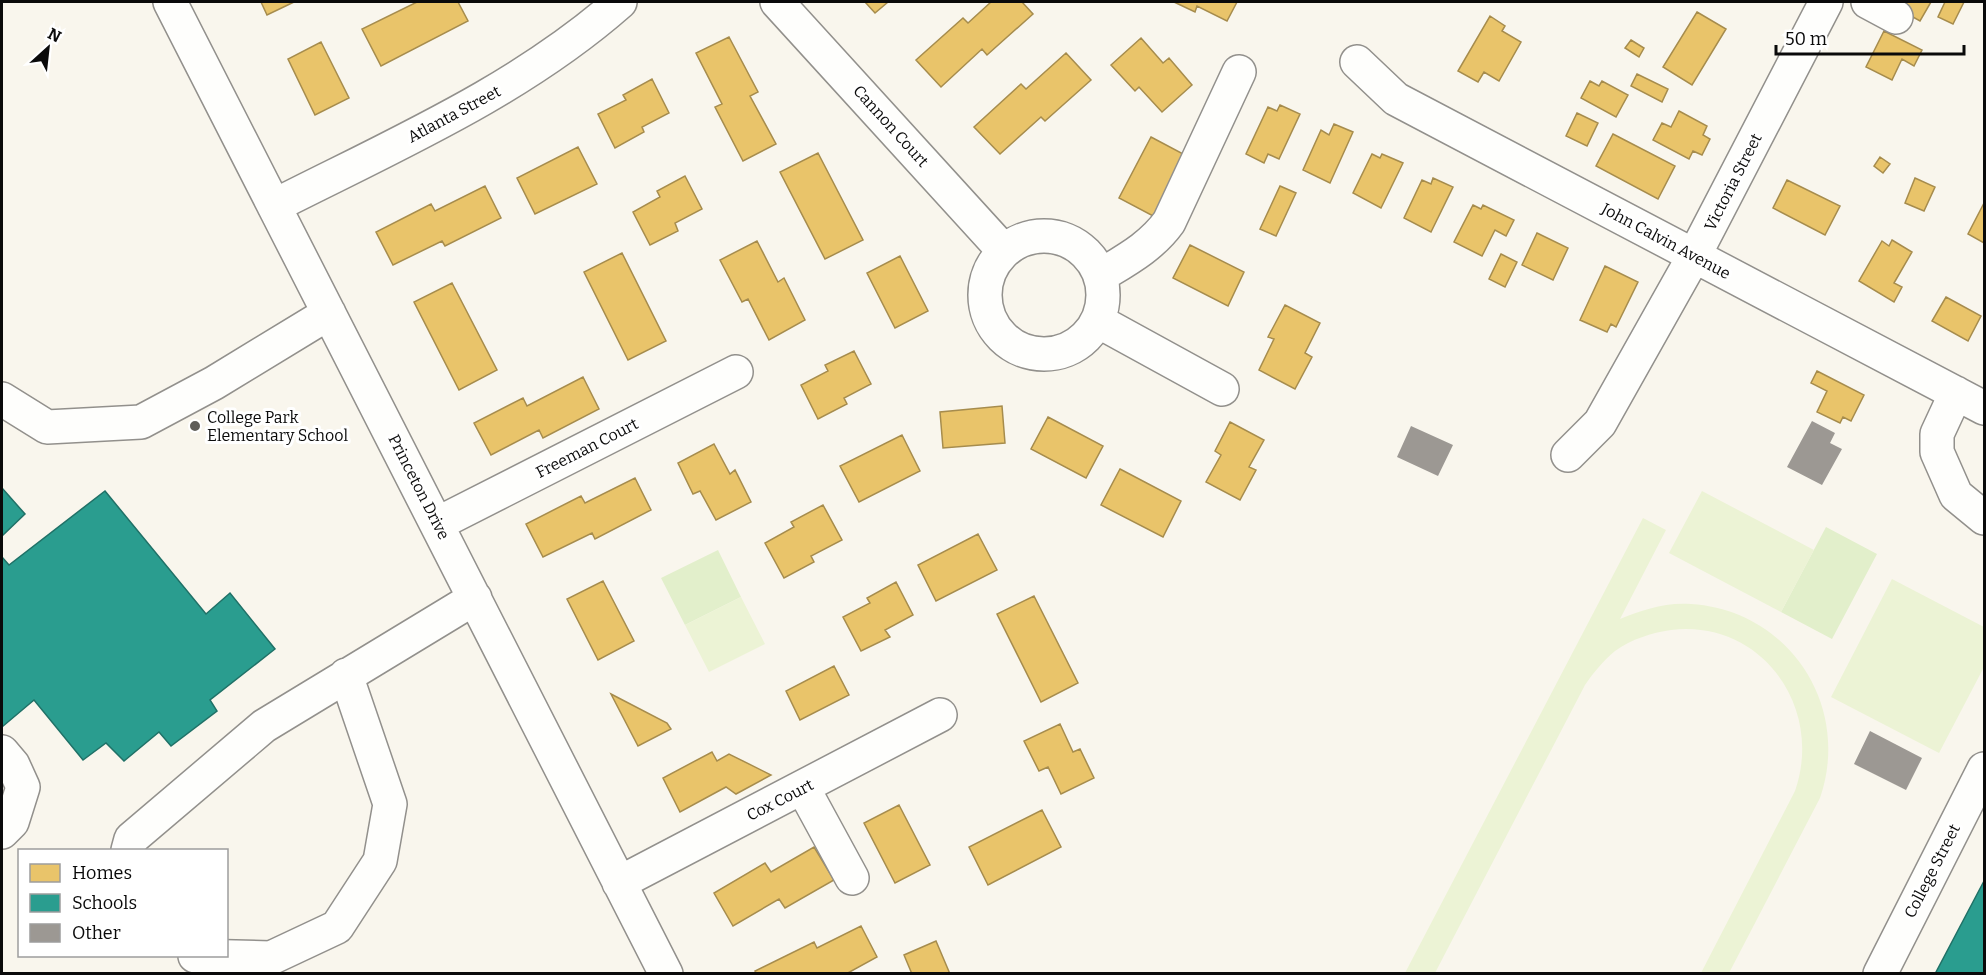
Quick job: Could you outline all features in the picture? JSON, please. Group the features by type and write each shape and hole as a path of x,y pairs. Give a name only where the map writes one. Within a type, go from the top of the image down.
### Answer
{"street":[{"name":"Princeton Drive","path":"170,2 666,974"},
{"name":"Atlanta Street","path":"274,206 452,117 505,86 554,54 620,2"},
{"name":"Cannon Court","path":"778,2 1004,251"},
{"name":"Victoria Street","path":"1568,455 1600,423 1694,256 1826,2"},
{"path":"1868,2 1896,17"},
{"name":"John Calvin Avenue","path":"1357,62 1396,99 1970,400"},
{"path":"1100,276 1143,249 1158,237 1169,222 1239,72"},
{"path":"1039,236 1059,238 1076,245 1091,259 1100,276 1103,299 1098,321 1087,337 1072,348 1054,354 1034,354 1016,348 1001,337 990,321 984,303 985,284 992,266 1004,251 1020,240 1039,236"},
{"path":"2,399 47,427 141,422 214,383 329,313"},
{"path":"1098,321 1222,389"},
{"name":"Freeman Court","path":"437,524 736,372"},
{"path":"1970,400 1937,434 1937,452 1956,495 1984,518"},
{"path":"128,849 131,839 264,726 475,598"},
{"path":"228,957 271,958 337,927 380,861 390,804 346,675"},
{"name":"Cox Court","path":"619,883 940,715"},
{"path":"2,752 13,765 23,788 12,822 2,832"},
{"name":"College Street","path":"1880,974 1984,769"},
{"path":"803,788 852,878"}],"green space":[{"path":"1702,491 1814,550 1781,612 1669,553"},
{"path":"1643,518 1666,530 1620,619 1654,607 1691,604 1726,610 1757,624 1783,643 1804,668 1819,697 1827,729 1828,763 1820,798 1729,973 1701,973 1795,791 1802,760 1801,729 1793,701 1778,675 1758,654 1733,639 1704,630 1671,630 1642,637 1621,647 1607,659 1585,685 1435,973 1405,973"},
{"path":"1826,527 1877,554 1832,639 1781,612"},
{"path":"718,550 741,597 685,625 661,578"},
{"path":"1892,579 1984,627 1984,667 1939,753 1831,697"},
{"path":"741,597 765,644 709,672 685,625"}],"building: Homes":[{"path":"261,2 294,2 267,15"},
{"path":"417,2 458,2 468,21 381,66 362,29"},
{"path":"865,2 888,2 875,13"},
{"path":"991,2 1022,2 1033,14 987,55 982,49 941,87 916,60 963,18 968,23"},
{"path":"1174,2 1237,2 1227,21 1197,6 1195,12"},
{"path":"1898,2 1931,2 1920,21 1895,7"},
{"path":"1945,2 1964,2 1953,24 1938,17"},
{"path":"1697,12 1726,29 1692,85 1663,67"},
{"path":"1490,16 1505,26 1502,31 1521,42 1499,81 1484,72 1478,82 1458,71"},
{"path":"1884,31 1922,50 1914,66 1902,59 1892,80 1866,67"},
{"path":"729,37 758,92 750,96 776,144 743,161 715,107 722,104 696,53"},
{"path":"1141,38 1163,63 1169,58 1192,85 1162,112 1139,87 1135,91 1111,65"},
{"path":"1631,40 1644,48 1639,57 1625,48"},
{"path":"321,42 349,98 315,115 288,59"},
{"path":"1066,53 1091,80 1045,121 1041,117 1000,154 974,127 1021,84 1026,89"},
{"path":"1637,74 1668,89 1662,102 1631,86"},
{"path":"652,79 669,113 642,127 644,132 615,148 598,114 626,100 623,95"},
{"path":"1590,81 1599,86 1602,81 1628,95 1616,117 1581,98"},
{"path":"1280,105 1300,114 1279,159 1268,154 1264,163 1246,154 1268,107 1277,111"},
{"path":"1679,111 1707,126 1703,135 1710,139 1702,155 1693,151 1689,159 1653,140 1662,123 1671,127"},
{"path":"1577,113 1598,123 1587,146 1566,136"},
{"path":"1334,124 1353,132 1330,183 1303,170 1321,130 1329,135"},
{"path":"1613,134 1675,166 1658,199 1596,166"},
{"path":"1151,137 1187,156 1155,217 1119,198"},
{"path":"578,147 597,184 535,214 517,178"},
{"path":"818,153 863,240 825,259 780,172"},
{"path":"1372,154 1380,158 1382,154 1403,163 1381,208 1353,193"},
{"path":"1880,157 1890,164 1883,173 1874,166"},
{"path":"685,176 702,209 675,223 678,231 650,245 633,212 660,197 657,191"},
{"path":"1433,178 1453,187 1431,232 1404,218 1422,180 1431,184"},
{"path":"1915,178 1935,187 1924,211 1905,203"},
{"path":"1787,180 1840,206 1825,235 1773,208"},
{"path":"485,186 501,218 445,246 442,241 393,265 376,232 431,204 435,211"},
{"path":"1280,186 1296,193 1276,236 1260,229"},
{"path":"1984,203 1984,243 1968,234"},
{"path":"1473,205 1481,209 1483,205 1514,220 1506,236 1495,230 1482,256 1454,242"},
{"path":"1537,233 1568,248 1553,280 1522,265"},
{"path":"1892,240 1912,252 1894,283 1902,287 1894,302 1859,281 1882,241 1889,246"},
{"path":"757,241 778,282 784,278 805,320 769,340 748,299 742,302 720,260"},
{"path":"1190,245 1244,272 1228,306 1173,278"},
{"path":"622,253 666,341 628,360 584,272"},
{"path":"1501,254 1517,262 1505,287 1489,279"},
{"path":"900,256 928,311 895,328 867,273"},
{"path":"1605,266 1638,282 1616,327 1611,324 1607,332 1580,320"},
{"path":"452,283 497,370 459,390 414,302"},
{"path":"1946,297 1981,316 1968,341 1932,321"},
{"path":"1285,305 1320,323 1305,353 1312,357 1295,389 1259,370 1274,339 1268,337"},
{"path":"854,351 871,384 844,398 847,404 818,419 801,385 828,371 825,365"},
{"path":"1817,371 1864,395 1851,421 1843,417 1840,423 1817,412 1827,391 1811,383"},
{"path":"583,377 599,409 543,438 539,430 491,455 474,423 523,398 527,406"},
{"path":"1002,406 1005,443 943,448 940,412"},
{"path":"1048,417 1103,446 1086,478 1031,449"},
{"path":"1230,422 1264,440 1249,467 1256,470 1240,500 1206,482 1221,455 1215,451"},
{"path":"902,435 920,471 859,502 840,466"},
{"path":"714,444 730,474 735,470 751,502 716,520 700,491 693,494 678,463"},
{"path":"1120,469 1181,501 1163,537 1101,505"},
{"path":"635,478 651,510 595,539 592,533 543,557 526,524 581,496 585,503"},
{"path":"823,505 842,540 811,556 814,562 784,578 765,543 794,527 791,522"},
{"path":"978,534 997,570 936,601 918,565"},
{"path":"603,581 634,641 598,660 567,599"},
{"path":"896,582 913,615 885,630 890,637 861,651 843,617 870,603 867,598"},
{"path":"1034,596 1078,683 1041,702 997,614"},
{"path":"834,666 849,695 800,720 786,691"},
{"path":"611,694 667,723 671,729 638,746"},
{"path":"1060,724 1073,752 1080,749 1094,778 1061,794 1048,767 1039,771 1024,741"},
{"path":"712,752 717,761 729,754 771,775 736,794 726,787 680,812 663,778"},
{"path":"899,805 930,865 895,883 864,823"},
{"path":"1042,810 1061,847 988,885 969,847"},
{"path":"814,847 834,880 785,908 779,899 733,926 714,893 765,863 771,872"},
{"path":"861,926 877,957 846,974 757,974 755,971 814,942 817,948"},
{"path":"936,941 950,974 912,974 904,955"}],"building: Schools":[{"path":"2,488 25,514 2,536"},
{"path":"105,491 206,614 230,593 275,649 210,700 217,711 171,746 159,732 124,761 106,743 83,760 34,700 2,727 2,557 9,565"},
{"path":"1984,881 1984,974 1935,974"}],"building: Other":[{"path":"1812,421 1835,433 1830,443 1842,449 1822,485 1787,467"},
{"path":"1411,426 1453,445 1438,476 1397,457"},
{"path":"1870,731 1922,758 1906,790 1854,764"}],"place":[{"name":"College Park Elementary School","path":"195,426"}]}
